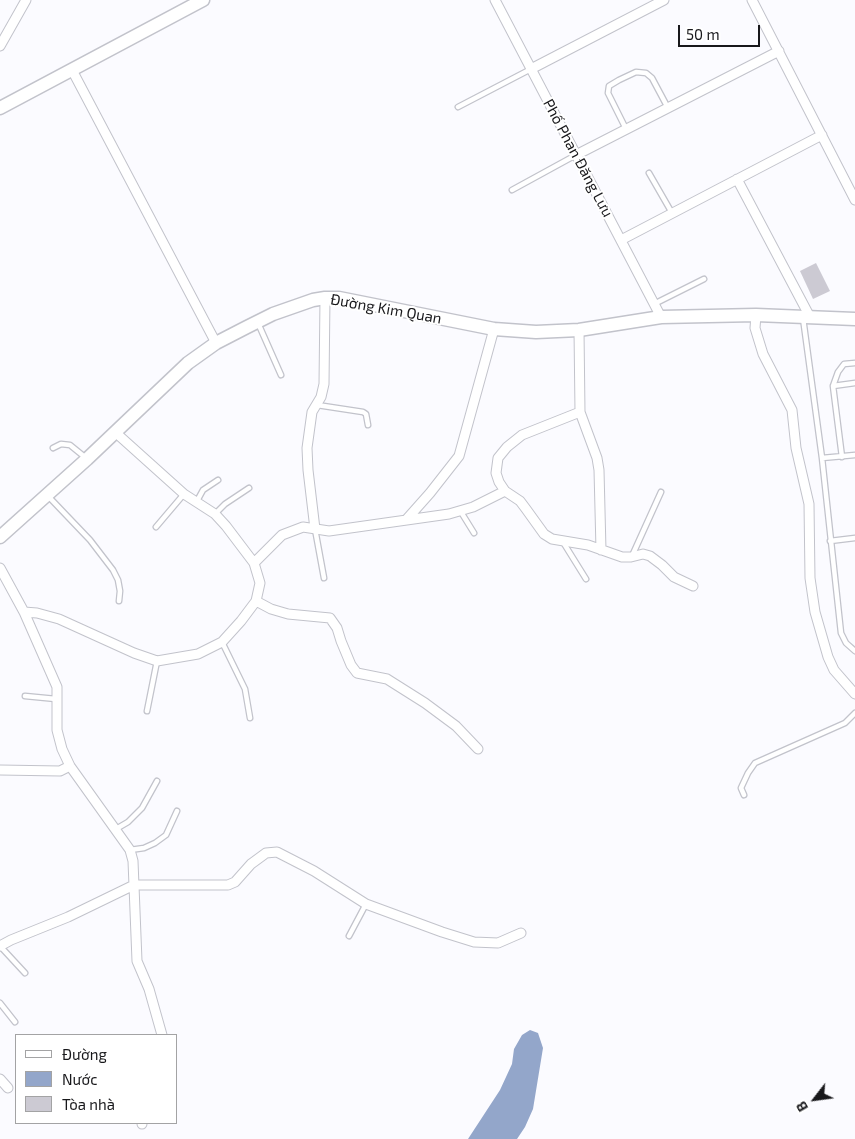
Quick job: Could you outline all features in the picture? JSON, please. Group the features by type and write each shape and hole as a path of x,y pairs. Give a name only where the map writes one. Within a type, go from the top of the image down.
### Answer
{"main road":[{"path":"0,108 203,0"},
{"name":"Đường Kim Quan","path":"0,537 87,459 188,363 216,343 300,304 325,298 339,298 494,329 536,332 579,330 661,317 756,315 855,319"}],"street":[{"path":"0,46 26,0"},
{"name":"Phố Phan Đăng Lưu","path":"495,0 661,317"},
{"path":"531,69 664,0"},
{"path":"752,0 855,200"},
{"path":"576,155 779,51"},
{"path":"72,70 216,343"},
{"path":"621,240 822,135"},
{"path":"738,179 807,317"},
{"path":"315,529 307,448 312,412 321,397 324,384 325,298"},
{"path":"756,315 755,328 763,354 792,410 796,448 808,504 810,578 815,612 828,657 834,670 855,694"},
{"path":"406,520 459,456 494,329"},
{"path":"579,330 580,412 597,458 599,470 601,550"},
{"path":"580,412 522,435 507,447 498,458 496,473 505,490 520,501 544,534 552,539 588,545 622,557 643,554 650,556 674,577 693,586"},
{"path":"24,612 60,619 134,653 157,661 198,654 222,642 256,601 260,583 254,563 226,526 215,514 184,494 115,432"},
{"path":"254,563 282,535 303,527 329,531 461,512 505,490"},
{"path":"0,568 24,612 57,687 57,730 62,749 70,766 130,850 133,861 137,961 149,989 162,1034"},
{"path":"256,601 271,609 288,614 330,618 337,628 351,664 357,673 387,679 425,703 456,726 478,749"},
{"path":"0,770 60,771 70,766"},
{"path":"0,946 68,917 134,885 228,885 235,882 251,864 266,853 277,852 314,871 366,904 474,942 498,943 521,933"},
{"path":"0,1078 8,1088"}],"lane":[{"path":"458,107 531,69"},
{"path":"626,129 608,93 609,86 619,80 636,72 650,75 668,108"},
{"path":"512,190 576,155"},
{"path":"649,173 672,213"},
{"path":"654,304 704,279"},
{"path":"807,317 841,633 846,643 855,652"},
{"path":"258,322 281,375"},
{"path":"842,457 833,386 838,372 844,364 855,363"},
{"path":"833,386 855,382"},
{"path":"316,405 363,412 366,414 368,425"},
{"path":"53,448 61,444 70,445 87,459"},
{"path":"822,458 855,455"},
{"path":"197,502 204,490 218,480"},
{"path":"215,514 225,504 250,488"},
{"path":"631,557 661,492"},
{"path":"47,494 90,540 113,570 118,580 119,600"},
{"path":"156,527 184,494"},
{"path":"461,512 474,533"},
{"path":"315,529 324,578"},
{"path":"830,541 855,538"},
{"path":"562,541 586,579"},
{"path":"222,642 245,689 250,718"},
{"path":"147,711 157,661"},
{"path":"25,696 58,699"},
{"path":"744,795 741,788 755,763 845,723 855,713"},
{"path":"116,829 128,822 142,808 157,781"},
{"path":"130,850 156,844 166,835 177,811"},
{"path":"349,936 366,904"},
{"path":"0,946 25,973"},
{"path":"0,1003 14,1022"}],"water":[{"path":"530,1030 538,1033 543,1048 533,1109 525,1127 517,1139 468,1139 500,1090 512,1064 514,1049 522,1035"}],"building":[{"path":"816,263 830,291 813,299 800,271"}]}
